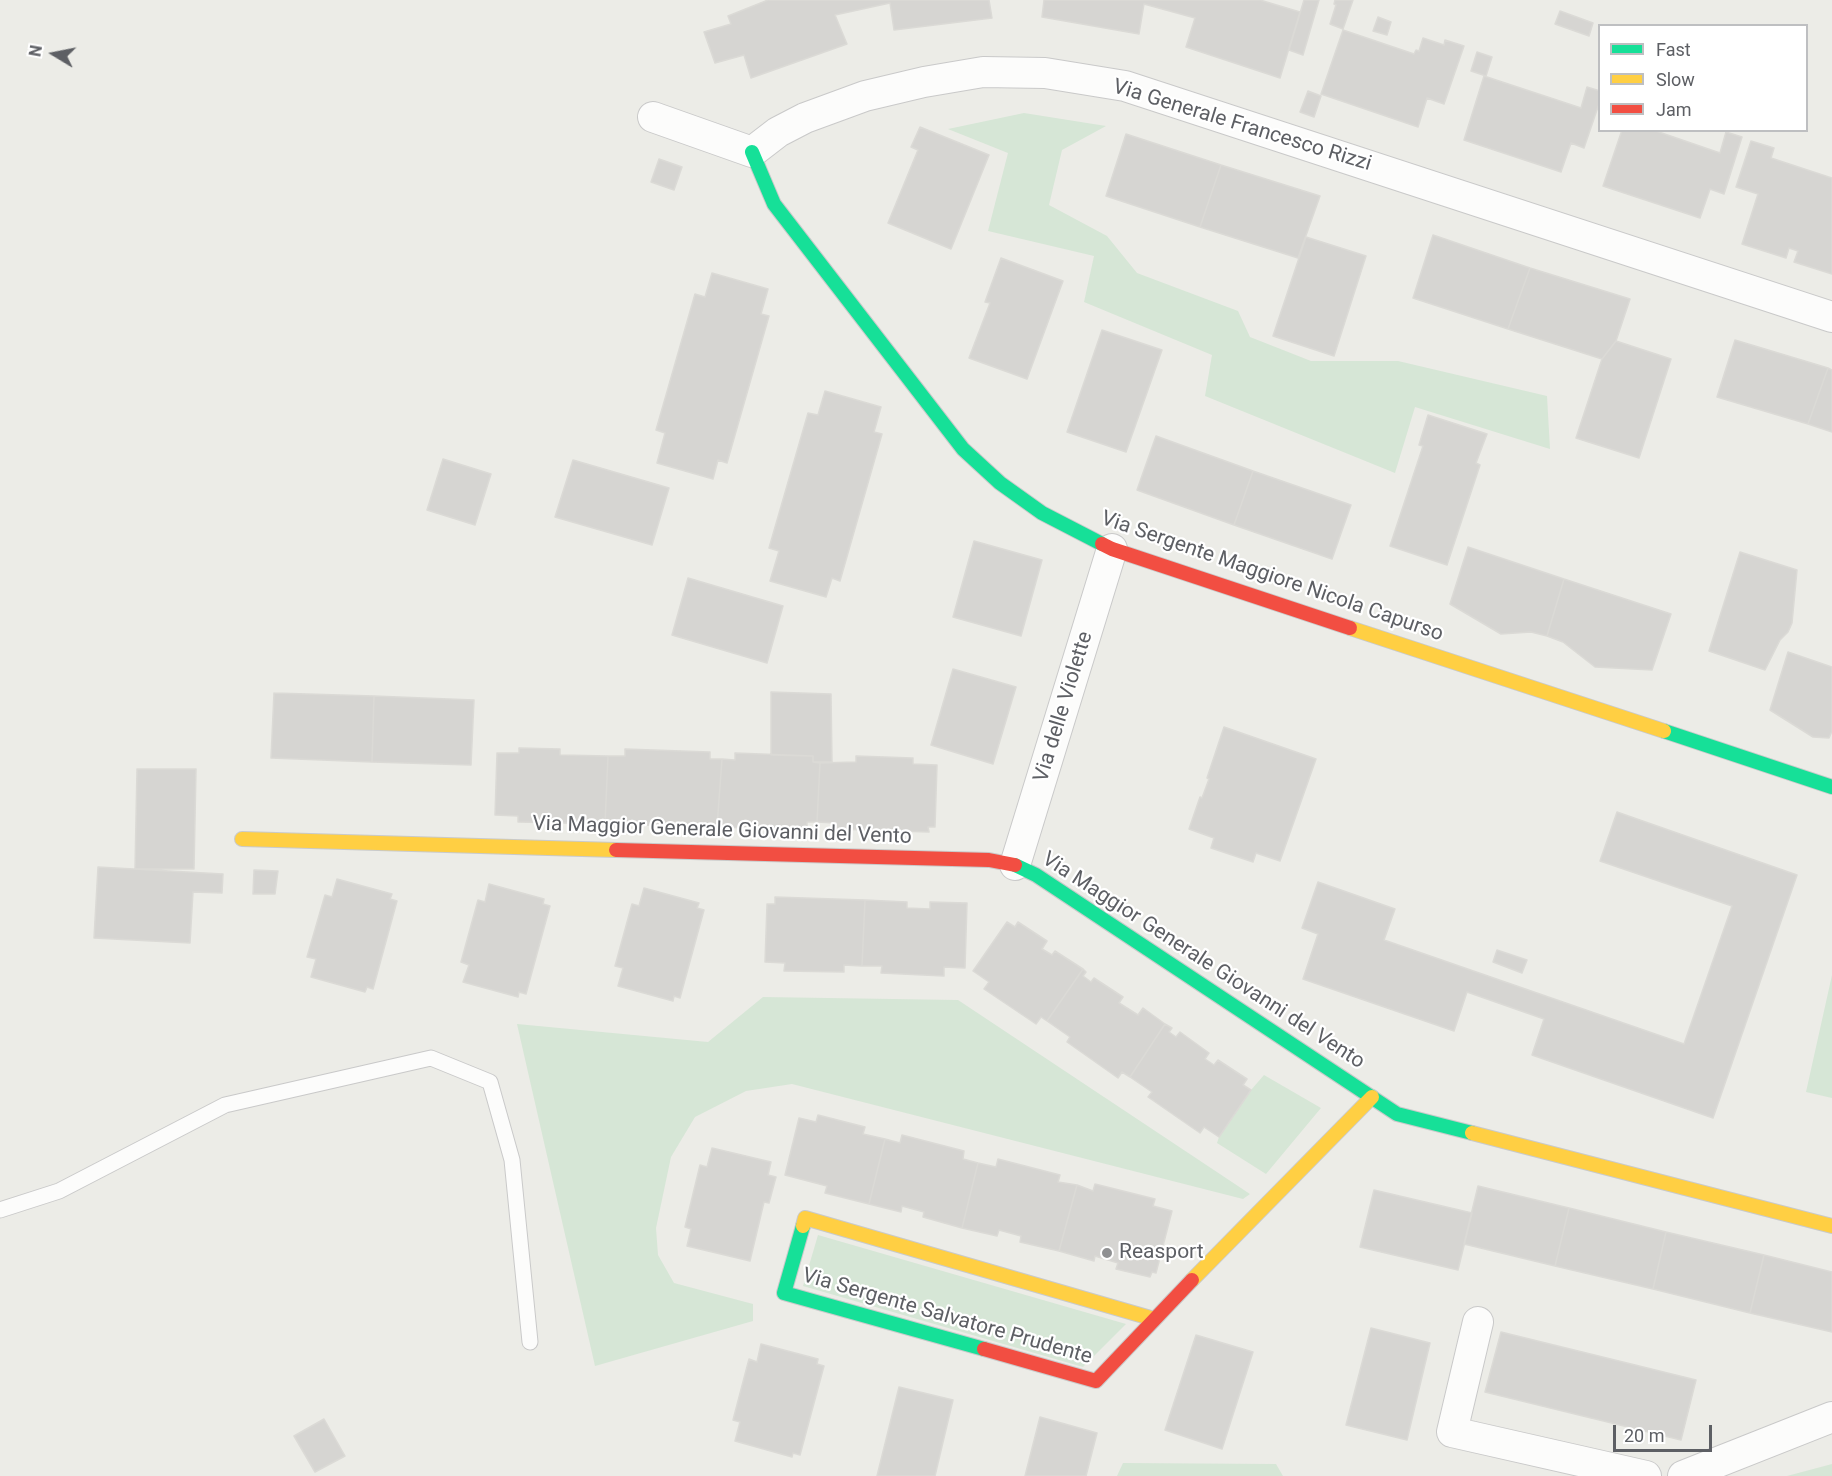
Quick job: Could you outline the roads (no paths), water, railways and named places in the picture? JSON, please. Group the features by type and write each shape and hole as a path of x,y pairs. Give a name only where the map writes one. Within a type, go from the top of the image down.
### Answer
{"street":[{"name":"Via Generale Francesco Rizzi","path":"752,152 778,132 805,118 865,96 924,82 983,72 1045,73 1125,86 1832,316"},
{"path":"653,117 752,152"},
{"name":"Via Sergente Maggiore Nicola Capurso","path":"752,152 774,204 963,449 1000,483 1042,513 1113,549 1832,787"},
{"name":"Via delle Violette","path":"1015,865 1113,549"},
{"name":"Via Maggior Generale Giovanni del Vento","path":"242,839 989,860 1015,865 1046,882 1397,1114 1832,1226"},
{"name":"Via Sergente Salvatore Prudente","path":"1154,1319 805,1218 784,1293 1096,1381 1372,1097"},
{"path":"1478,1322 1452,1432 1646,1476"},
{"path":"1683,1476 1832,1417"}],"lane":[{"path":"0,1210 59,1191 225,1105 431,1058 490,1082 512,1161 530,1342"}],"place":[{"name":"Reasport","path":"1107,1253"}]}
